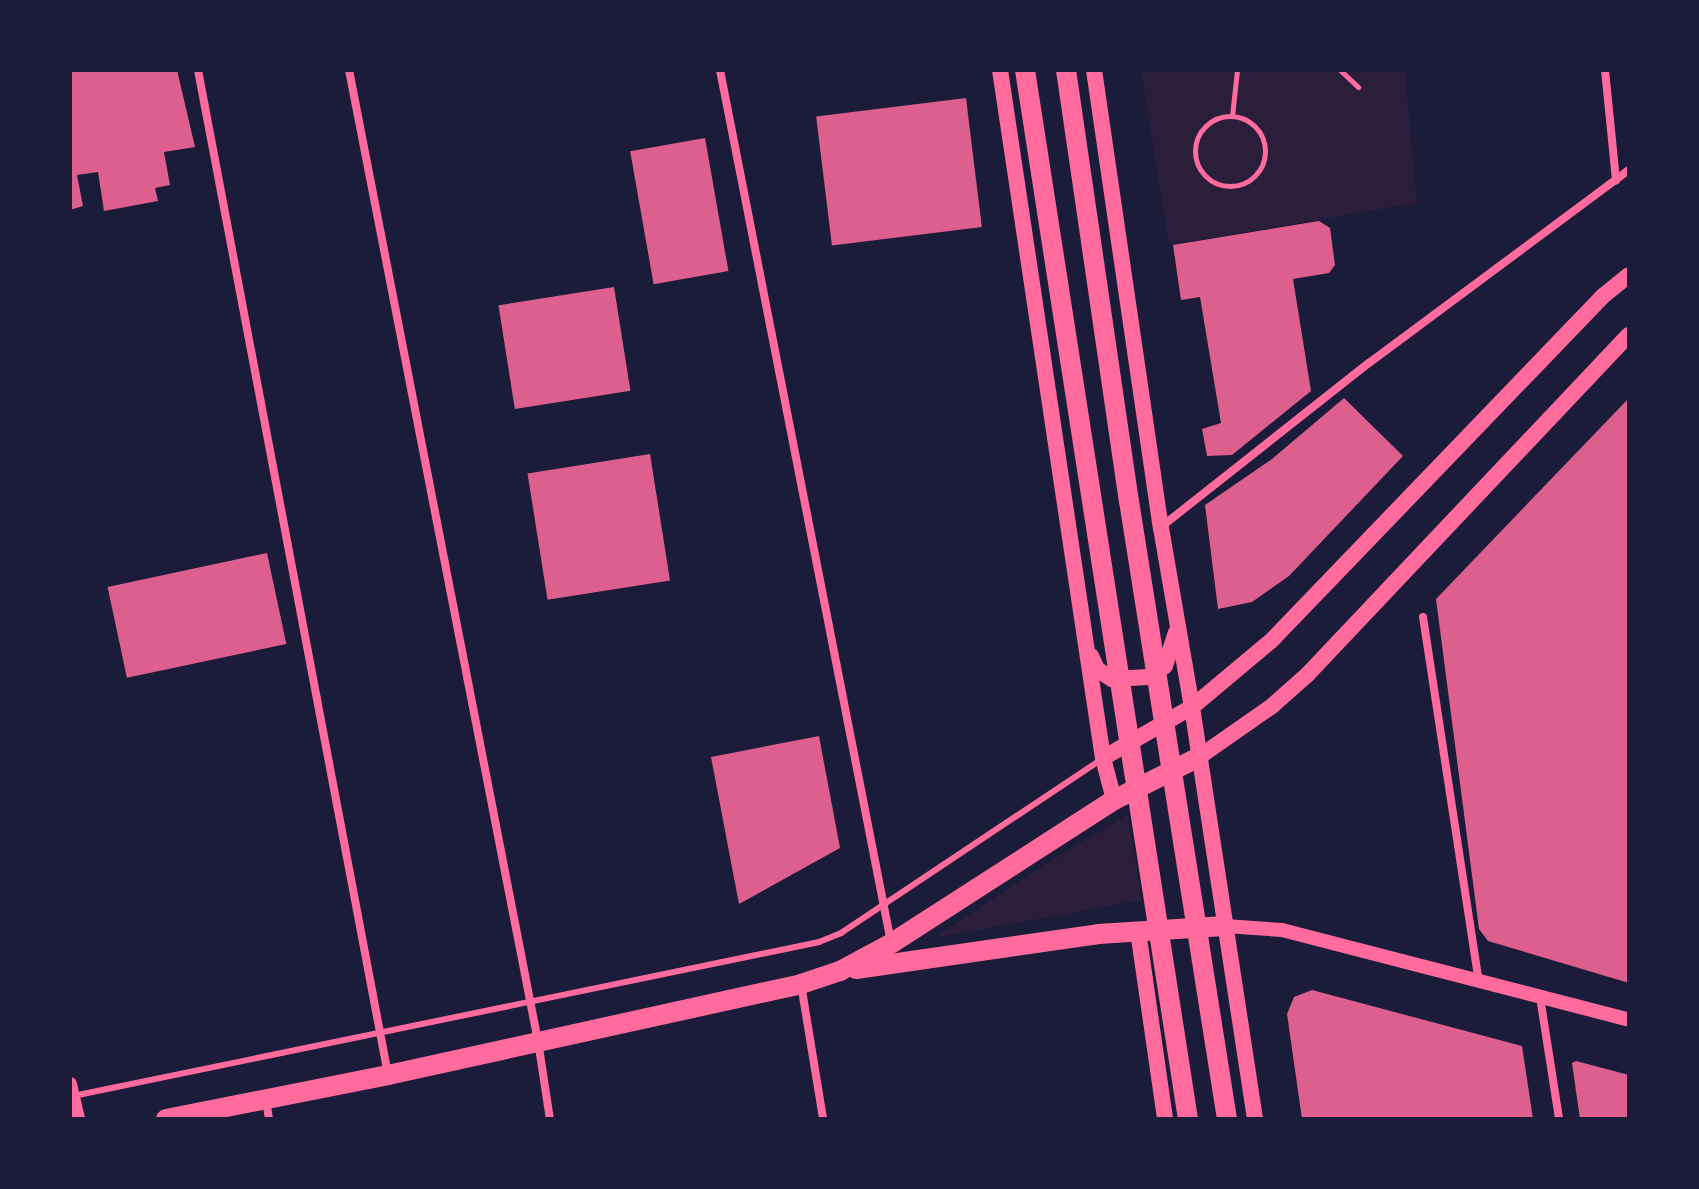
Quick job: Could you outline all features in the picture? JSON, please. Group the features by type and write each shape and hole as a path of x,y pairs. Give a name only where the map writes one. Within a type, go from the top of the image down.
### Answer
{"main road":[{"path":"1000,70 1103,758 1114,800"},
{"path":"1025,70 1188,1119"},
{"path":"1066,70 1129,501 1227,1119"},
{"path":"1094,70 1161,528 1192,707 1255,1119"},
{"path":"1103,758 1192,707 1271,641 1592,308 1629,275"},
{"path":"166,1119 267,1109 388,1075 801,984 840,971 892,943 1114,800 1199,757 1272,706 1307,675 1629,335"},
{"path":"1085,640 1103,674 1112,679 1134,680 1160,673 1178,625"},
{"path":"840,971 1138,931 1225,926"},
{"path":"1138,931 1165,1119"}],"street":[{"path":"198,70 388,1075"},
{"path":"349,70 538,1041 550,1119"},
{"path":"720,70 892,943"},
{"path":"1605,70 1616,180"},
{"path":"1161,528 1369,363 1629,170"},
{"path":"1423,617 1479,982"},
{"path":"1225,926 1282,930 1629,1020"},
{"path":"801,984 823,1119"},
{"path":"1540,997 1559,1119"},
{"path":"71,1092 78,1119"}],"lane":[{"path":"71,1092 380,1034 791,951 841,933 1103,758"}],"path":[{"path":"1232,116 1237,70"},
{"path":"1340,70 1358,87"},
{"path":"1232,116 1253,124 1264,143 1265,154 1257,174 1248,182 1225,186 1205,175 1195,154 1196,142 1210,123 1232,116"}],"shaded area":[{"path":"1141,70 1405,70 1417,203 1169,245"},
{"path":"1128,815 1142,900 934,938 1058,856"}],"building":[{"path":"70,70 177,70 195,147 164,152 170,185 155,188 158,201 104,211 98,172 77,175 83,206 70,210"},
{"path":"966,98 982,227 832,245 816,116"},
{"path":"705,138 728,271 654,284 630,151"},
{"path":"1319,221 1330,228 1335,265 1329,273 1293,279 1311,391 1232,455 1207,456 1202,429 1221,423 1200,297 1181,300 1173,245"},
{"path":"614,287 630,391 515,409 498,305"},
{"path":"1344,398 1403,456 1289,576 1252,602 1218,609 1205,505 1272,459"},
{"path":"1629,398 1629,983 1488,941 1479,929 1436,599"},
{"path":"650,454 670,580 548,600 528,473"},
{"path":"267,553 286,644 127,678 108,587"},
{"path":"819,736 840,848 739,904 711,757"},
{"path":"1312,990 1522,1046 1533,1119 1302,1119 1287,1014 1294,997"},
{"path":"1576,1061 1629,1075 1629,1119 1580,1119 1572,1063"}]}
